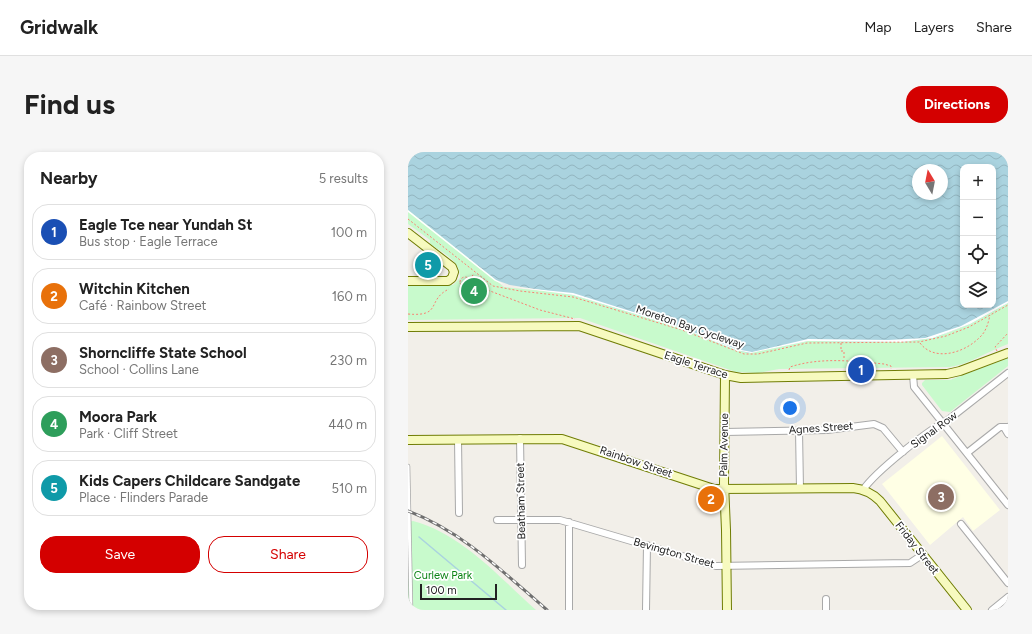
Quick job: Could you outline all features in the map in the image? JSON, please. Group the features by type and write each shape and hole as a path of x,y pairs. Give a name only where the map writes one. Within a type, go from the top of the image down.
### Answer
{"street":[{"path":"408,233 449,265 453,269 454,274 448,281 408,281"},
{"name":"Eagle Terrace","path":"408,327 578,326 725,376 750,378 956,373 1008,353"},
{"path":"913,375 914,387 1008,505"},
{"name":"Signal Row","path":"863,490 874,476 903,452 1007,375"},
{"name":"Palm Avenue","path":"725,376 724,490 728,610"},
{"name":"Agnes Street","path":"725,432 836,429 874,424 883,428 903,452"},
{"path":"967,453 1000,427 1008,427 1005,429 1008,434"},
{"path":"799,430 800,489"},
{"name":"Beatham Street","path":"520,438 522,565"},
{"name":"Rainbow Street","path":"408,440 554,438 571,441 711,488 724,490 853,488 863,490"},
{"path":"458,439 459,513"},
{"name":"Friday Street","path":"863,490 874,495 880,501 967,610"},
{"name":"Bevington Street","path":"497,520 555,519 712,565 910,563 922,555"},
{"path":"569,522 569,610"},
{"path":"961,524 1008,583"},
{"path":"646,610 647,545"},
{"path":"992,610 1008,597"},
{"path":"826,599 826,610"}],"lane":[{"path":"408,466 411,610"}],"path":[{"name":"Moreton Bay Cycleway","path":"408,219 493,286 502,289 573,297 682,330 744,354 758,354 807,343 919,342 946,336 1008,305"},
{"path":"474,272 469,282 467,286 464,287 460,281 464,277 467,278 469,282 540,310 575,319 575,322"},
{"path":"408,314 423,315 430,312 434,307 437,297 449,289"},
{"path":"919,342 928,350 940,354 955,352 968,347 979,338 986,328 990,315"},
{"path":"997,351 995,347 1008,333"},
{"path":"841,343 841,351 844,351 844,361"},
{"path":"789,371 790,367 801,364 844,361 884,364 890,366 891,370"}],"shaded area":[{"path":"942,436 1000,510 973,531 963,517 930,545 882,484"}],"green space":[{"path":"408,209 504,287 574,294 810,340 945,334 970,324 1008,302 1008,344 965,363 950,367 779,369 758,373 736,372 580,318 408,320 408,284 453,285 460,278 460,272 458,267 450,258 430,244 430,240 408,224"},
{"path":"1008,358 1008,366 950,412 942,411 922,385 925,380 950,380"},
{"name":"Curlew Park","path":"413,521 431,527 464,546 494,571 536,610 408,610 408,522"}],"water":[{"path":"408,152 1008,152 1008,303 970,324 933,338 902,342 808,341 749,353 736,350 681,328 573,295 510,285 496,280 408,210"}],"pier":[{"path":"408,210 496,280 505,285 495,281 408,212"},
{"path":"514,287 573,293 681,327 736,349 752,352 808,339 888,340 925,338 961,326 1008,301 1008,303 970,324 933,338 902,342 808,341 751,353 736,350 681,328 573,295"}],"building":[{"path":"424,257 438,265 435,272 420,270 420,267 416,264 418,259 423,259"}],"waterway":[{"path":"419,537 506,610"}],"railway":[{"path":"408,511 447,530 482,554 547,610"}],"place":[{"name":"Kids Capers Childcare Sandgate","path":"428,265"},
{"name":"Moora Park","path":"474,291"},
{"name":"Eagle Tce near Yundah St","path":"861,370"},
{"name":"Shorncliffe State School","path":"941,497"},
{"name":"Witchin Kitchen","path":"711,499"}]}
